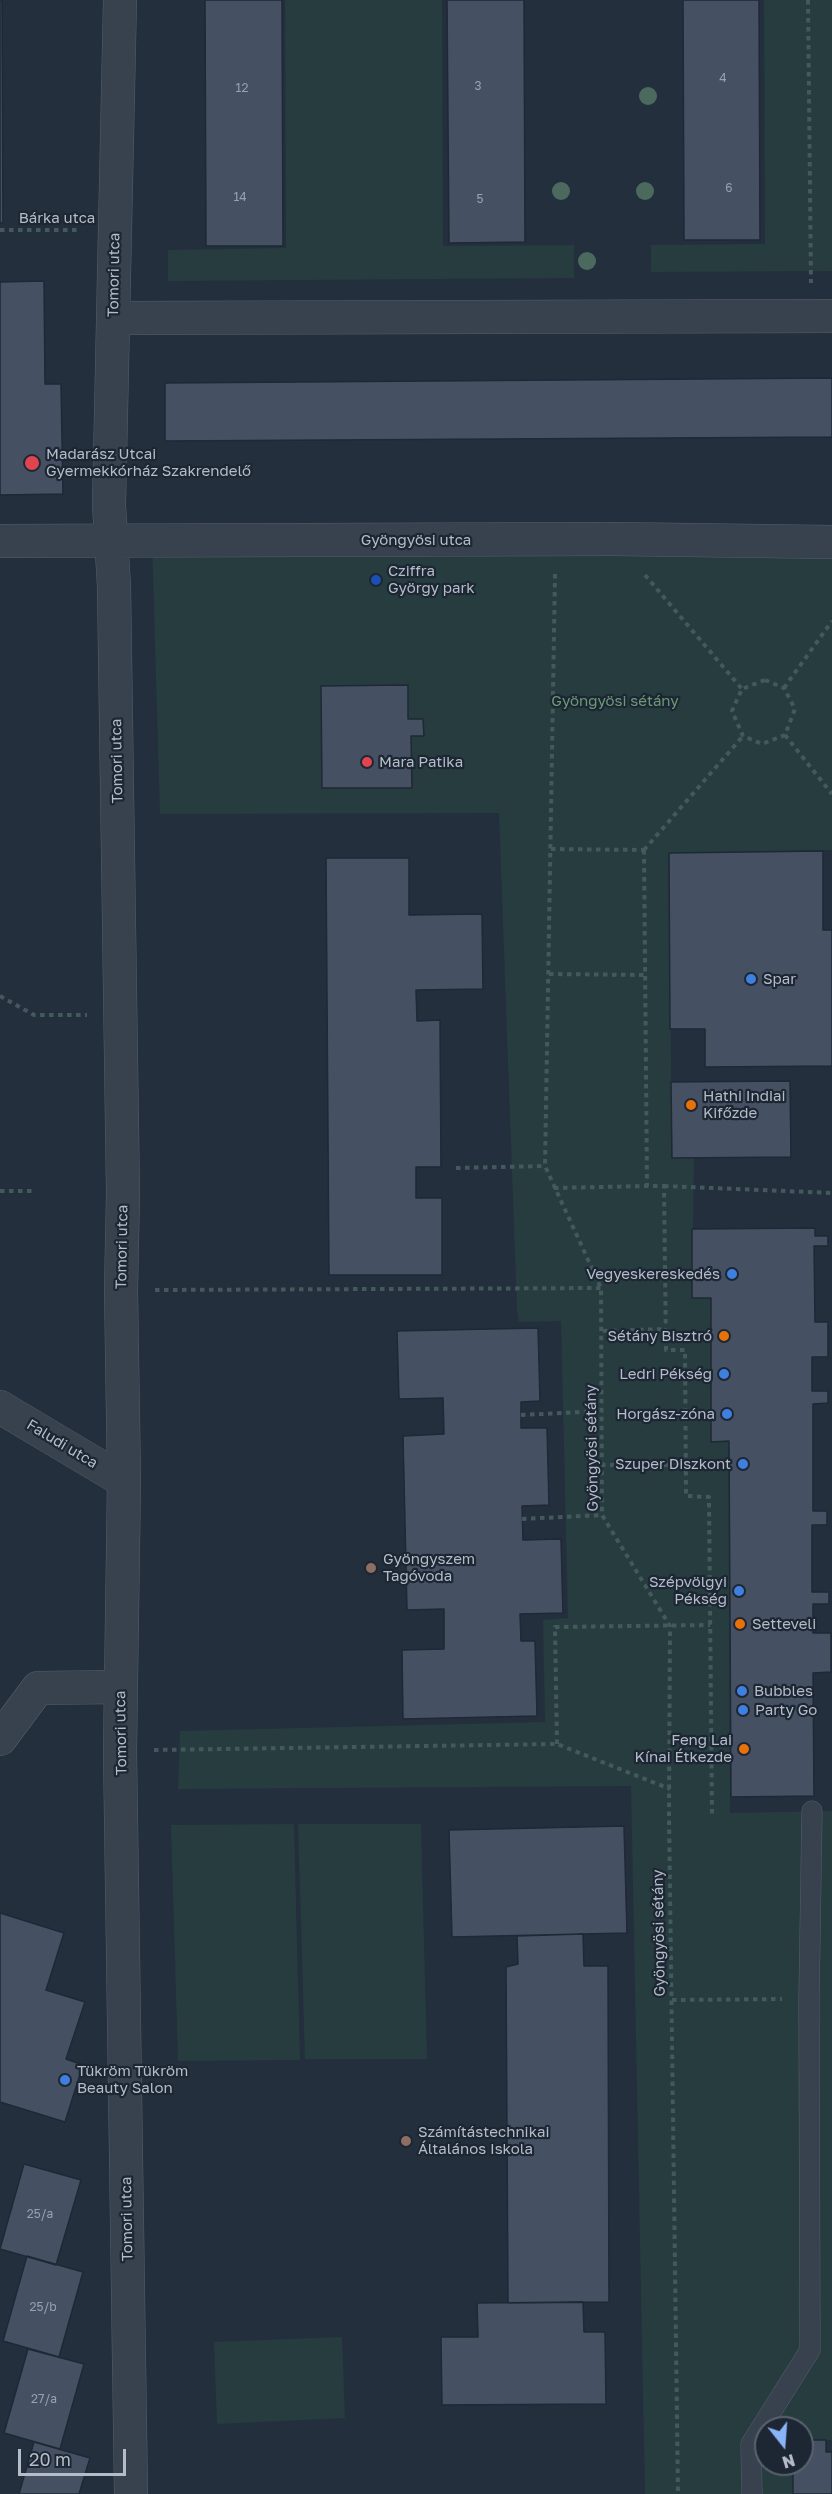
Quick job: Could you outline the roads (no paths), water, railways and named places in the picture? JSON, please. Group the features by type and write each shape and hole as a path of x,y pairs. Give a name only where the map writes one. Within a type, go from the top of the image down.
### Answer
{"street":[{"name":"Tomori utca","path":"120,0 109,494 114,586 120,1015 124,1481 120,1751 131,2494"},
{"path":"113,318 822,316"},
{"name":"Gyöngyösi utca","path":"0,542 614,539 832,542"},
{"name":"Faludi utca","path":"0,1407 124,1481"},
{"path":"0,1739 38,1688 120,1687"}],"lane":[{"path":"752,2494 751,2444 810,2350 808,1999 812,1811"}],"place":[{"name":"Madarász Utcai Gyermekkórház Szakrendelő","path":"32,463"},
{"name":"Cziffra György park","path":"376,580"},
{"name":"Mara Patika","path":"367,762"},
{"name":"Spar","path":"751,979"},
{"name":"Hathi Indiai Kifőzde","path":"691,1105"},
{"name":"Vegyeskereskedés","path":"732,1274"},
{"name":"Sétány Bisztró","path":"724,1336"},
{"name":"Ledri Pékség","path":"724,1374"},
{"name":"Horgász-zóna","path":"727,1414"},
{"name":"Szuper Diszkont","path":"743,1464"},
{"name":"Gyöngyszem Tagóvoda","path":"371,1568"},
{"name":"Szépvölgyi Pékség","path":"739,1591"},
{"name":"Setteveli","path":"740,1624"},
{"name":"Bubbles","path":"742,1691"},
{"name":"Party Go","path":"743,1710"},
{"name":"Feng Lai Kínai Étkezde","path":"744,1749"},
{"name":"Tükröm Tükröm Beauty Salon","path":"65,2080"},
{"name":"Számítástechnikai Általános Iskola","path":"406,2141"}],"park label":[{"name":"Gyöngyösi sétány","path":"615,701"}]}
